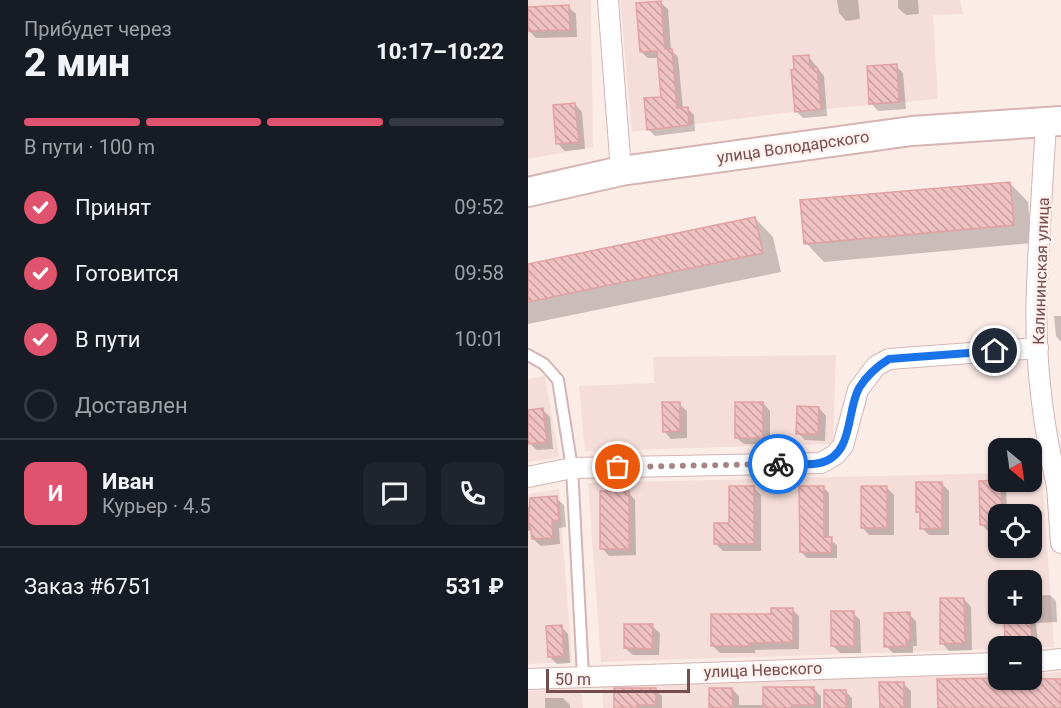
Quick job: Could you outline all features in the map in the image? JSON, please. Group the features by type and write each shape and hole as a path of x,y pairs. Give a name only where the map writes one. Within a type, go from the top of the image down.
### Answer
{"main road":[{"name":"улица Володарского","path":"528,192 621,171 912,131 1054,121"}],"street":[{"path":"608,0 621,171"},
{"name":"Калининская улица","path":"1054,121 1037,287 1038,348 1050,454 1059,487"},
{"path":"528,477 572,468 821,463 843,447 858,390 876,366 889,359 1038,348"},
{"path":"1059,487 1061,543"},
{"path":"1042,661 1061,659"},
{"name":"улица Невского","path":"528,679 988,663"}],"lane":[{"path":"528,355 544,364 558,380 572,468 583,676"}],"shaded area":[{"path":"528,0 591,0 593,147 528,159"},
{"path":"620,0 960,0 963,14 933,15 938,99 792,112 632,132"},
{"path":"836,355 833,444 585,451 579,386 654,383 653,357"},
{"path":"545,376 559,457 528,462 528,379"},
{"path":"1042,472 1054,647 1042,647 1042,636 988,636 988,649 601,662 588,483 988,473 988,492 1042,492"},
{"path":"559,489 572,662 528,664 528,494"},
{"path":"1061,672 1061,708 603,708 602,685 988,675 988,690 1042,690 1042,673"},
{"path":"581,689 583,708 528,708 528,691"}],"building":[{"path":"661,1 665,49 672,49 677,108 688,107 689,125 647,130 644,98 661,97 657,51 640,52 636,3"},
{"path":"569,5 570,30 528,31 528,7"},
{"path":"809,55 810,68 817,67 821,109 795,112 791,70 794,69 793,56"},
{"path":"897,64 899,102 869,104 867,66"},
{"path":"575,103 579,142 556,144 553,105"},
{"path":"1010,182 1014,225 804,244 800,200"},
{"path":"755,217 763,253 528,302 528,264"},
{"path":"662,402 680,402 680,431 663,432"},
{"path":"735,402 763,402 763,438 735,438"},
{"path":"797,406 819,407 818,434 796,434"},
{"path":"543,408 547,442 528,444 528,410"},
{"path":"979,481 988,481 988,492 1001,492 1002,504 988,504 988,525 980,525"},
{"path":"916,482 942,482 942,528 920,529 920,512 916,512"},
{"path":"729,486 754,486 754,544 714,544 714,523 729,523"},
{"path":"799,486 824,486 824,537 832,537 831,553 800,552"},
{"path":"861,486 887,486 887,528 861,528"},
{"path":"600,491 629,491 629,549 600,549"},
{"path":"557,496 559,520 552,521 553,538 532,539 530,525 528,525 530,498"},
{"path":"940,598 964,598 965,643 940,644"},
{"path":"771,608 793,608 793,642 749,643 749,646 711,646 711,614 771,614"},
{"path":"831,611 854,611 854,646 831,646"},
{"path":"910,612 910,640 906,640 906,646 884,647 884,613"},
{"path":"624,624 653,624 652,649 624,648"},
{"path":"1004,624 1031,624 1032,636 1005,636"},
{"path":"562,625 564,656 548,657 546,626"},
{"path":"988,678 988,690 1042,690 1042,679 1061,679 1061,708 938,708 937,679"},
{"path":"879,682 904,682 904,708 880,708"},
{"path":"763,687 814,687 815,705 763,708"},
{"path":"614,688 656,688 656,705 614,708"},
{"path":"709,688 732,688 733,708 709,708"},
{"path":"824,690 846,690 846,708 824,708"}],"way so far":[{"path":"618,467 778,464"}],"route":[{"path":"778,464 821,463 835,455 843,447 858,390 876,366 889,359 995,351"}]}
